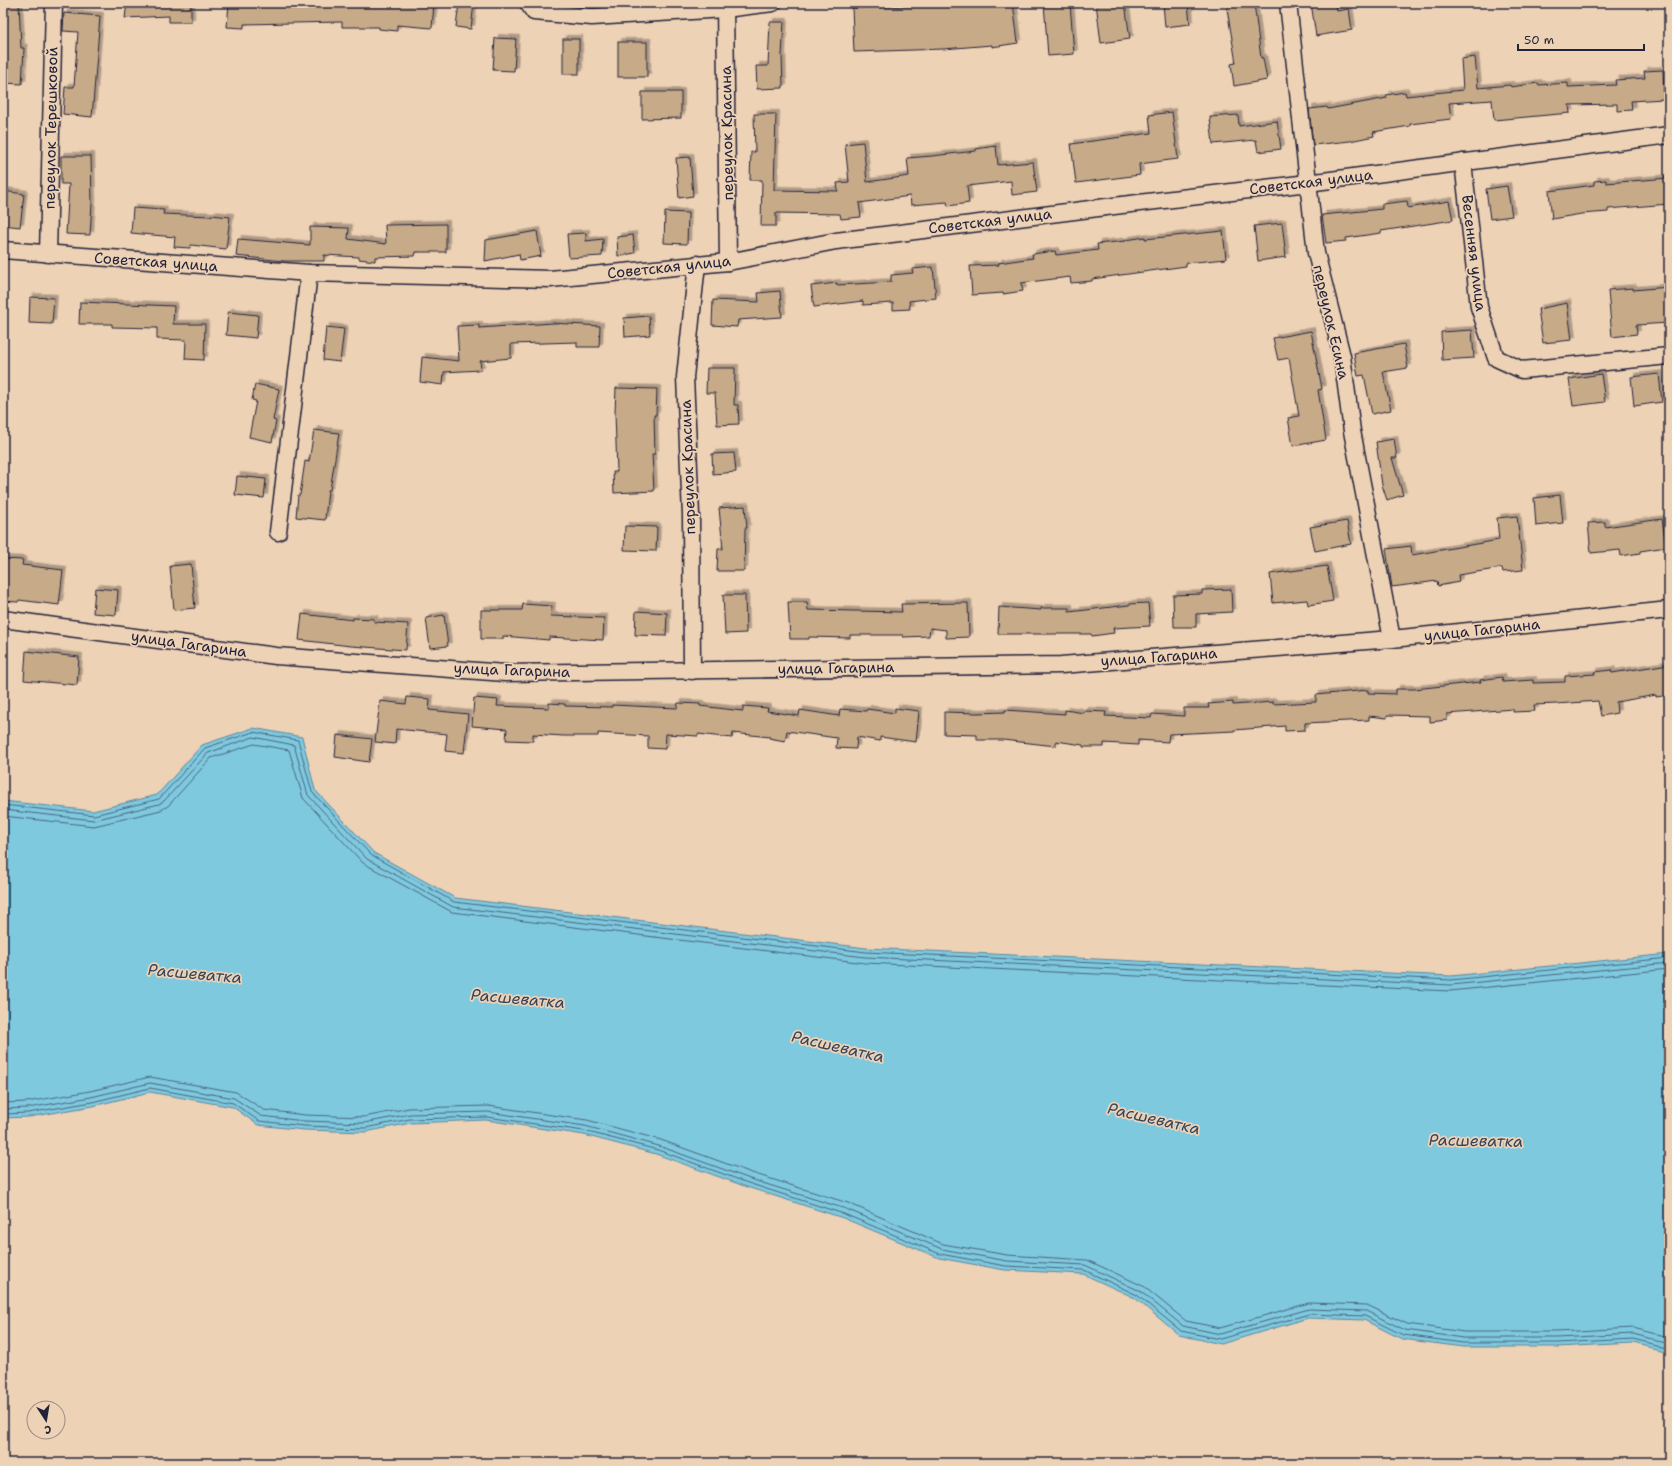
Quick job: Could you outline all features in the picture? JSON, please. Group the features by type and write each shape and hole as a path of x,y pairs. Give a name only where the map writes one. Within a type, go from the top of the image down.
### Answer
{"street":[{"name":"переулок Терешковой","path":"48,254 54,3"},
{"path":"528,3 534,12 592,17 773,3"},
{"name":"переулок Есина","path":"1288,3 1316,253 1342,356 1352,431 1392,639"},
{"name":"переулок Красина","path":"725,6 728,262"},
{"name":"Советская улица","path":"3,250 309,273 550,279 728,262 836,241 1308,183 1669,135"},
{"name":"Весенняя улица","path":"1463,162 1479,307 1496,358 1522,370 1669,356"},
{"name":"переулок Красина","path":"692,671 691,515 685,377 697,264"},
{"path":"278,532 309,273"},
{"name":"улица Гагарина","path":"3,619 276,656 505,673 1061,665 1392,639 1669,610"}],"water":[{"name":"Расшеватка","path":"253,728 302,737 315,790 374,853 455,898 866,948 1451,976 1669,954 1669,1352 1633,1343 1557,1347 1463,1347 1402,1339 1364,1320 1308,1318 1221,1344 1179,1335 1135,1298 1083,1274 1005,1270 939,1258 843,1218 747,1187 656,1154 584,1135 486,1120 411,1123 365,1132 304,1130 258,1125 233,1107 150,1092 93,1106 29,1117 3,1118 3,801 93,811 157,795 202,745"}],"building":[{"path":"3,3 19,3 21,48 24,48 22,84 3,83"},
{"path":"127,3 191,3 191,22 169,22 169,16 125,18"},
{"path":"229,3 434,3 432,28 397,25 397,31 379,29 379,27 342,27 342,22 244,24 244,28 227,27"},
{"path":"459,3 474,3 471,29 456,27"},
{"path":"955,3 1013,3 1018,43 992,47 992,45 943,49 854,52 852,8 939,5"},
{"path":"1044,3 1070,3 1074,54 1048,56"},
{"path":"1096,3 1125,3 1130,39 1101,43"},
{"path":"1163,3 1188,3 1190,24 1165,27"},
{"path":"1226,3 1254,3 1261,58 1263,58 1267,80 1234,86 1231,64 1236,63"},
{"path":"1311,3 1336,3 1337,11 1349,9 1352,30 1316,36"},
{"path":"64,13 100,16 92,117 63,114 65,87 74,87 78,32 63,31"},
{"path":"770,22 784,22 782,55 783,88 757,89 756,66 768,66"},
{"path":"495,38 516,39 514,71 493,70"},
{"path":"563,39 579,39 579,74 563,74"},
{"path":"618,42 647,42 647,77 618,77"},
{"path":"1475,57 1478,88 1510,85 1511,87 1538,83 1539,85 1568,83 1568,87 1616,85 1615,80 1645,78 1644,71 1663,70 1664,99 1631,101 1632,110 1617,111 1617,104 1569,105 1570,113 1494,120 1492,100 1449,103 1451,119 1410,124 1410,126 1373,132 1374,136 1350,141 1313,145 1309,109 1327,107 1328,109 1387,98 1386,95 1405,92 1406,96 1463,90 1461,59"},
{"path":"642,92 681,92 681,118 642,119"},
{"path":"1172,112 1178,159 1139,164 1140,175 1076,183 1071,144 1151,133 1149,115"},
{"path":"754,114 776,114 774,190 838,191 837,183 849,182 845,144 863,142 867,182 909,176 907,158 976,151 976,149 996,146 998,165 1033,162 1037,192 1012,195 1011,181 967,186 969,203 948,206 947,202 911,205 910,196 859,203 861,217 841,219 840,214 776,213 776,226 761,226 762,180 750,180 751,152 755,152"},
{"path":"1238,115 1239,126 1277,121 1281,149 1258,152 1256,140 1213,144 1210,117"},
{"path":"61,156 91,156 92,203 90,235 66,234 69,184 61,184"},
{"path":"690,157 693,196 679,198 676,158"},
{"path":"1669,178 1669,204 1608,209 1608,212 1581,214 1552,219 1549,191 1594,185 1594,181 1606,180 1606,183"},
{"path":"1507,186 1512,216 1490,219 1486,189"},
{"path":"3,191 24,194 20,227 3,225"},
{"path":"1407,201 1408,208 1449,201 1453,220 1381,231 1381,233 1346,238 1346,241 1326,243 1322,215 1382,209 1382,204"},
{"path":"133,208 164,210 163,214 230,217 226,249 191,245 190,248 174,247 175,237 131,233"},
{"path":"665,212 688,213 687,244 664,243"},
{"path":"1282,223 1286,257 1258,261 1254,226"},
{"path":"446,224 446,252 416,252 415,256 375,257 375,261 359,259 359,257 324,255 324,261 284,261 236,256 238,239 310,245 310,227 349,228 348,239 386,244 385,225"},
{"path":"537,231 541,256 520,260 519,254 485,261 486,240"},
{"path":"1223,231 1226,259 1186,263 1186,266 1092,279 1092,281 1071,283 1070,277 1021,283 1023,291 1003,294 972,295 970,266 999,265 998,263 1033,258 1032,254 1055,251 1056,255 1098,250 1097,244 1126,241 1145,237 1145,239"},
{"path":"586,233 586,241 603,239 602,256 569,258 567,234"},
{"path":"633,235 635,253 618,256 617,237"},
{"path":"933,267 936,298 909,301 910,309 893,310 893,303 863,305 863,301 814,307 811,286 837,283 837,285 891,282 891,275 913,273 912,269"},
{"path":"1669,287 1669,323 1636,325 1637,334 1612,337 1608,290 1633,288 1633,290"},
{"path":"780,291 782,317 738,320 737,327 712,325 713,300 759,302 758,293"},
{"path":"30,297 54,298 52,324 29,323"},
{"path":"80,302 174,306 173,324 205,324 204,360 185,359 186,340 157,339 157,328 112,327 112,324 79,324"},
{"path":"1567,303 1572,340 1543,343 1538,309"},
{"path":"228,312 258,315 256,338 226,335"},
{"path":"649,316 650,335 625,337 624,318"},
{"path":"553,323 600,326 599,347 577,347 577,342 511,344 511,358 480,361 481,370 444,372 443,385 420,382 422,357 459,361 457,326 479,325 479,328"},
{"path":"326,327 344,329 340,362 323,360"},
{"path":"1472,330 1474,358 1442,360 1441,332"},
{"path":"1311,331 1322,389 1318,390 1326,440 1293,446 1288,418 1299,416 1289,358 1278,360 1273,338"},
{"path":"1404,344 1408,368 1383,372 1391,410 1372,414 1364,375 1358,376 1354,353"},
{"path":"707,368 735,368 734,405 738,405 739,424 717,425 715,393 706,393"},
{"path":"1601,374 1605,402 1573,406 1569,379"},
{"path":"1659,374 1662,402 1634,406 1631,377"},
{"path":"255,384 279,389 273,420 276,421 272,442 249,437 256,401 252,400"},
{"path":"616,388 657,389 656,415 654,415 655,454 652,454 654,491 614,493 613,472 617,472 615,413"},
{"path":"314,430 339,433 330,490 328,490 325,520 296,517 298,495 300,495 305,461 309,462"},
{"path":"1394,439 1397,458 1392,458 1403,495 1387,500 1382,485 1376,442"},
{"path":"734,453 736,472 713,474 712,454"},
{"path":"237,476 266,479 264,498 235,495"},
{"path":"1560,495 1563,523 1536,526 1534,498"},
{"path":"745,506 747,528 745,528 744,571 717,571 718,549 723,549 719,508"},
{"path":"1517,516 1523,570 1503,572 1502,568 1458,575 1459,582 1438,586 1437,581 1392,587 1386,549 1411,546 1412,555 1499,540 1497,518"},
{"path":"1662,519 1666,547 1621,556 1620,550 1591,553 1588,523 1605,522 1605,527"},
{"path":"1347,521 1351,544 1315,551 1310,527"},
{"path":"625,526 657,527 656,551 624,550"},
{"path":"3,559 23,560 22,565 63,570 59,605 19,600 18,602 3,601"},
{"path":"191,564 195,608 174,610 170,566"},
{"path":"1327,566 1333,601 1308,605 1307,600 1273,603 1270,574"},
{"path":"95,588 118,590 116,615 93,613"},
{"path":"1231,589 1232,612 1196,614 1196,627 1174,627 1173,595 1202,594 1202,590"},
{"path":"723,595 745,595 746,633 725,634"},
{"path":"788,602 807,602 808,610 902,612 901,604 968,603 969,637 946,638 946,630 930,628 929,636 903,637 903,635 850,635 850,638 809,637 809,639 790,639"},
{"path":"1148,603 1150,626 1113,628 1114,633 1092,636 1091,634 998,634 999,607 1041,610 1041,608 1069,608 1069,612"},
{"path":"523,604 552,606 551,616 604,618 603,640 549,637 549,640 503,636 503,639 481,639 481,610 522,610"},
{"path":"636,611 667,613 666,636 635,635"},
{"path":"302,614 353,620 353,618 374,619 374,622 408,624 406,650 299,640"},
{"path":"444,615 448,646 430,648 426,618"},
{"path":"26,651 79,657 77,685 24,680"},
{"path":"1669,664 1669,695 1656,697 1656,695 1616,702 1617,713 1601,716 1598,701 1534,705 1535,711 1513,712 1513,709 1447,714 1447,720 1430,722 1430,716 1387,715 1387,718 1369,716 1369,720 1305,723 1305,730 1285,731 1285,726 1234,731 1169,734 1168,742 1138,740 1138,745 1104,743 1104,747 1083,747 1083,745 1056,741 1056,746 1003,740 977,740 977,735 944,734 944,712 977,713 1005,712 1005,710 1065,714 1065,710 1084,713 1084,711 1106,712 1105,716 1151,718 1152,714 1184,716 1184,708 1209,708 1208,704 1233,702 1233,705 1273,702 1273,704 1316,702 1316,695 1368,690 1368,693 1396,694 1396,689 1414,689 1481,682 1480,680 1502,677 1503,682 1533,680 1533,683 1565,682 1565,676 1595,674 1594,672 1611,670 1612,673"},
{"path":"407,697 430,699 429,710 468,714 464,753 445,751 447,734 396,729 395,744 375,742 380,701 406,704"},
{"path":"474,698 498,700 497,706 549,708 549,703 565,704 565,706 612,707 612,705 677,708 678,703 700,704 700,706 743,711 743,706 768,708 767,711 799,716 800,710 839,716 840,709 866,711 867,709 895,713 895,708 919,711 916,742 880,737 880,741 857,737 856,749 836,748 837,738 787,731 785,741 769,738 770,737 733,733 732,738 698,734 698,736 666,734 665,749 648,748 648,736 598,733 598,736 533,734 533,741 506,740 507,729 472,726"},
{"path":"337,735 372,739 369,762 335,757"}]}
